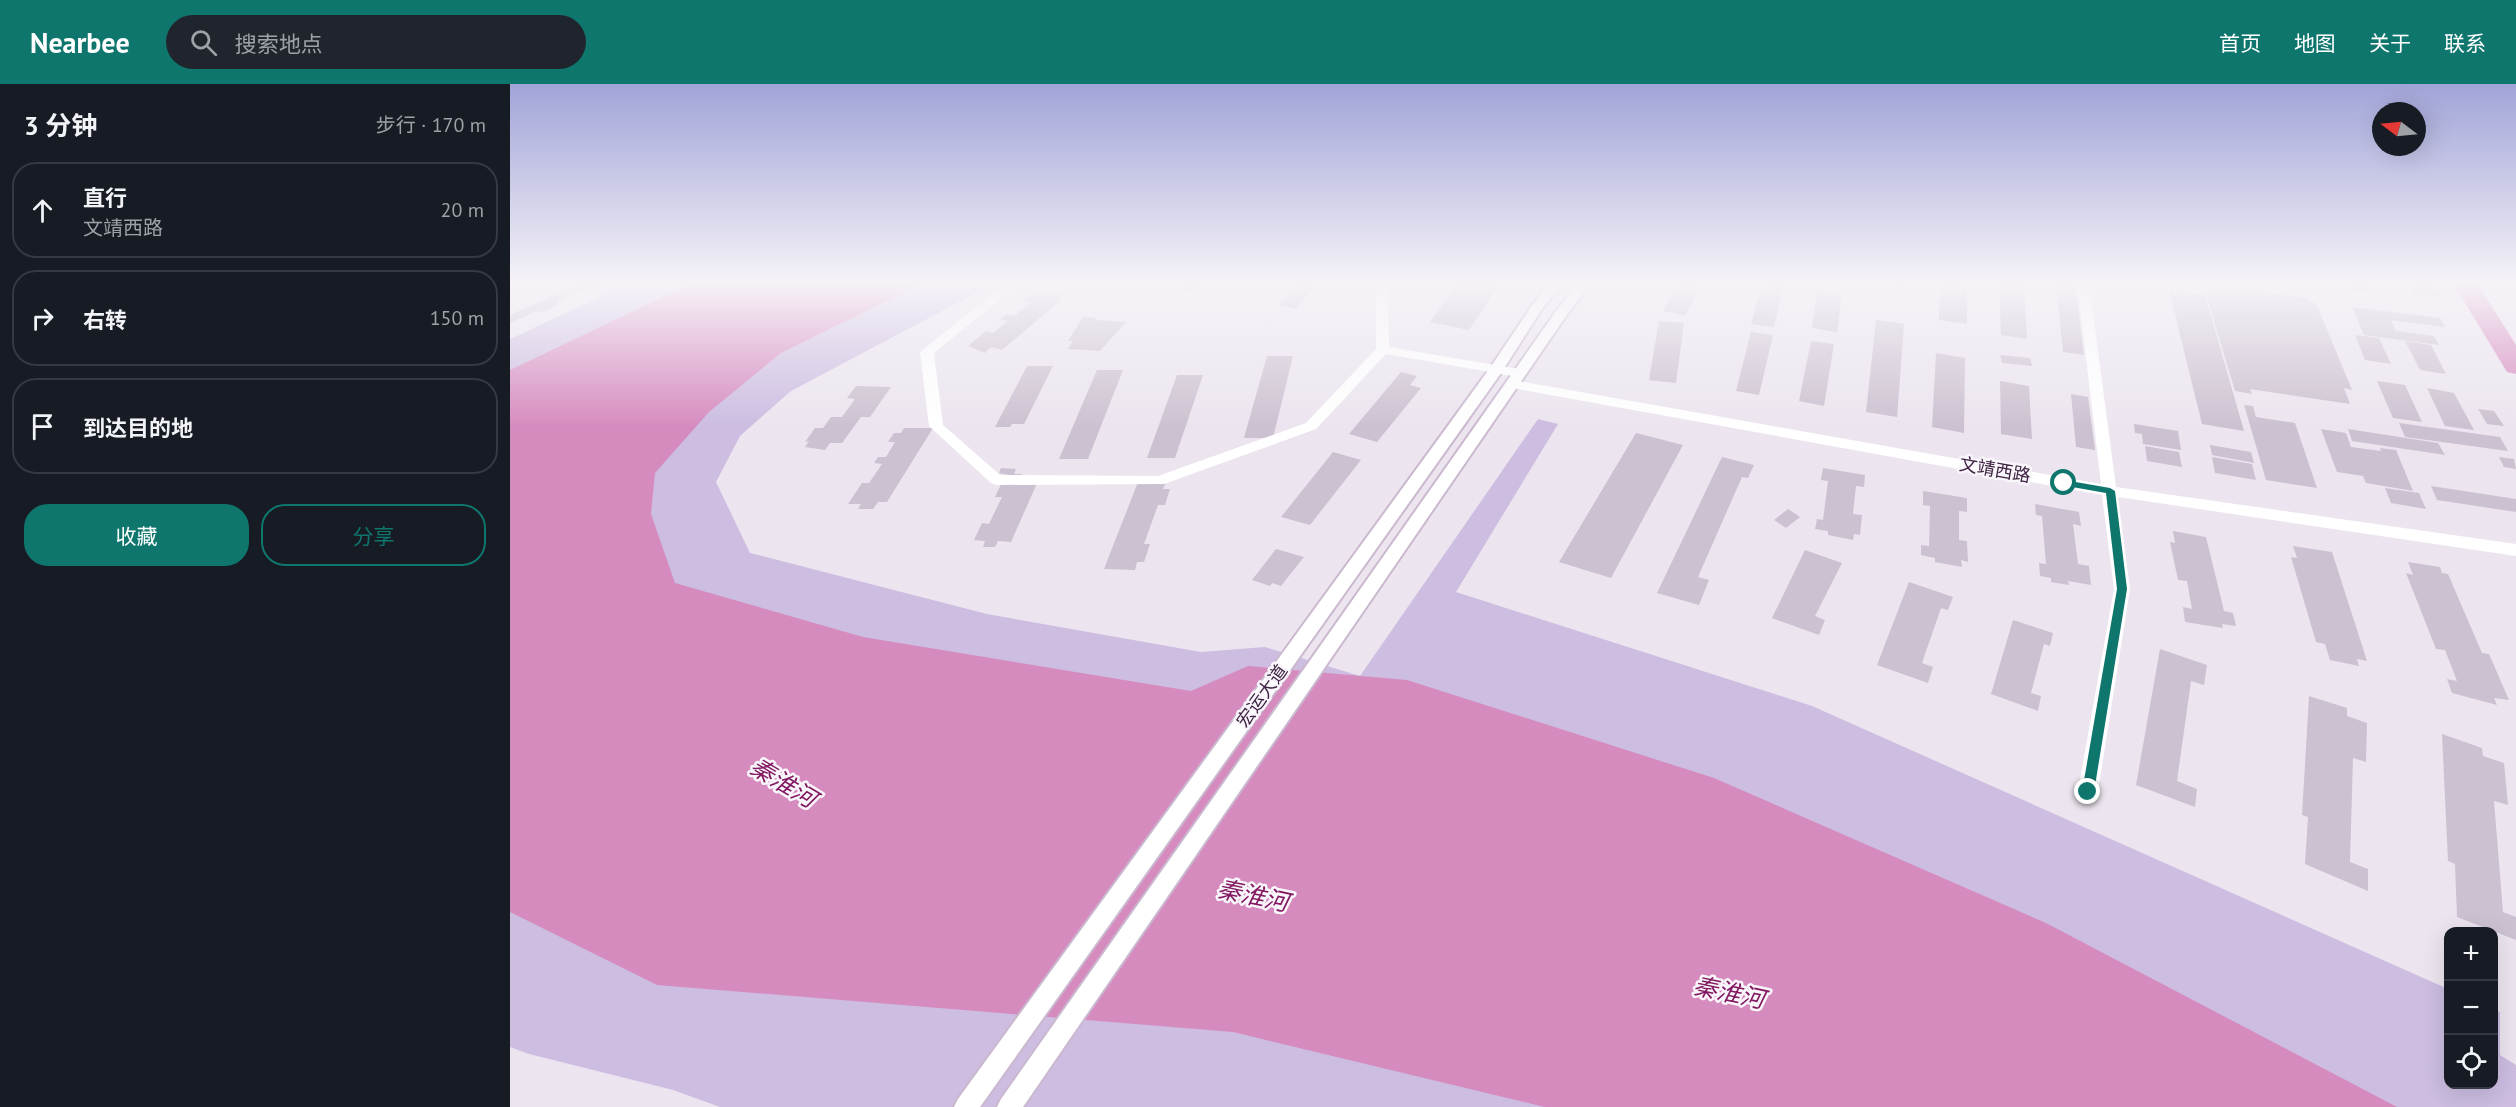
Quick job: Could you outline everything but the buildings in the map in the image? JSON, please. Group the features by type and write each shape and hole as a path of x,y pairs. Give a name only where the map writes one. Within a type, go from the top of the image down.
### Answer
{"street":[{"path":"954,331 927,352 936,426 996,480 1159,481 1311,426 1383,350 1383,331"},
{"name":"宏运大道","path":"966,1107 1287,662 1521,331"},
{"name":"宏运大道","path":"1009,1107 1551,331"},
{"path":"2088,792 2122,589 2089,331"},
{"name":"文靖西路","path":"1383,350 1496,369 1516,379 2110,491 2516,550"}],"shaded area":[{"path":"528,331 905,331 791,391 740,436 716,482 750,553 987,614 1201,652 1265,647 1360,676 1538,419 1558,424 1456,592 1812,706 2444,987 2444,1089 2498,1089 2498,1011 2500,1012 2500,1055 2516,1065 2516,1107 720,1107 673,1090 529,1054 510,1047 510,339"}],"water":[{"name":"秦淮河","path":"592,331 826,331 781,353 709,412 655,473 651,514 675,583 863,637 1191,691 1248,666 1407,680 1714,778 2046,923 2397,1107 1545,1107 1233,1032 657,985 510,912 510,370"}],"waterway":[{"path":"2494,331 2516,366"}],"route":[{"path":"2064,483 2110,491 2122,589 2088,792"}]}
